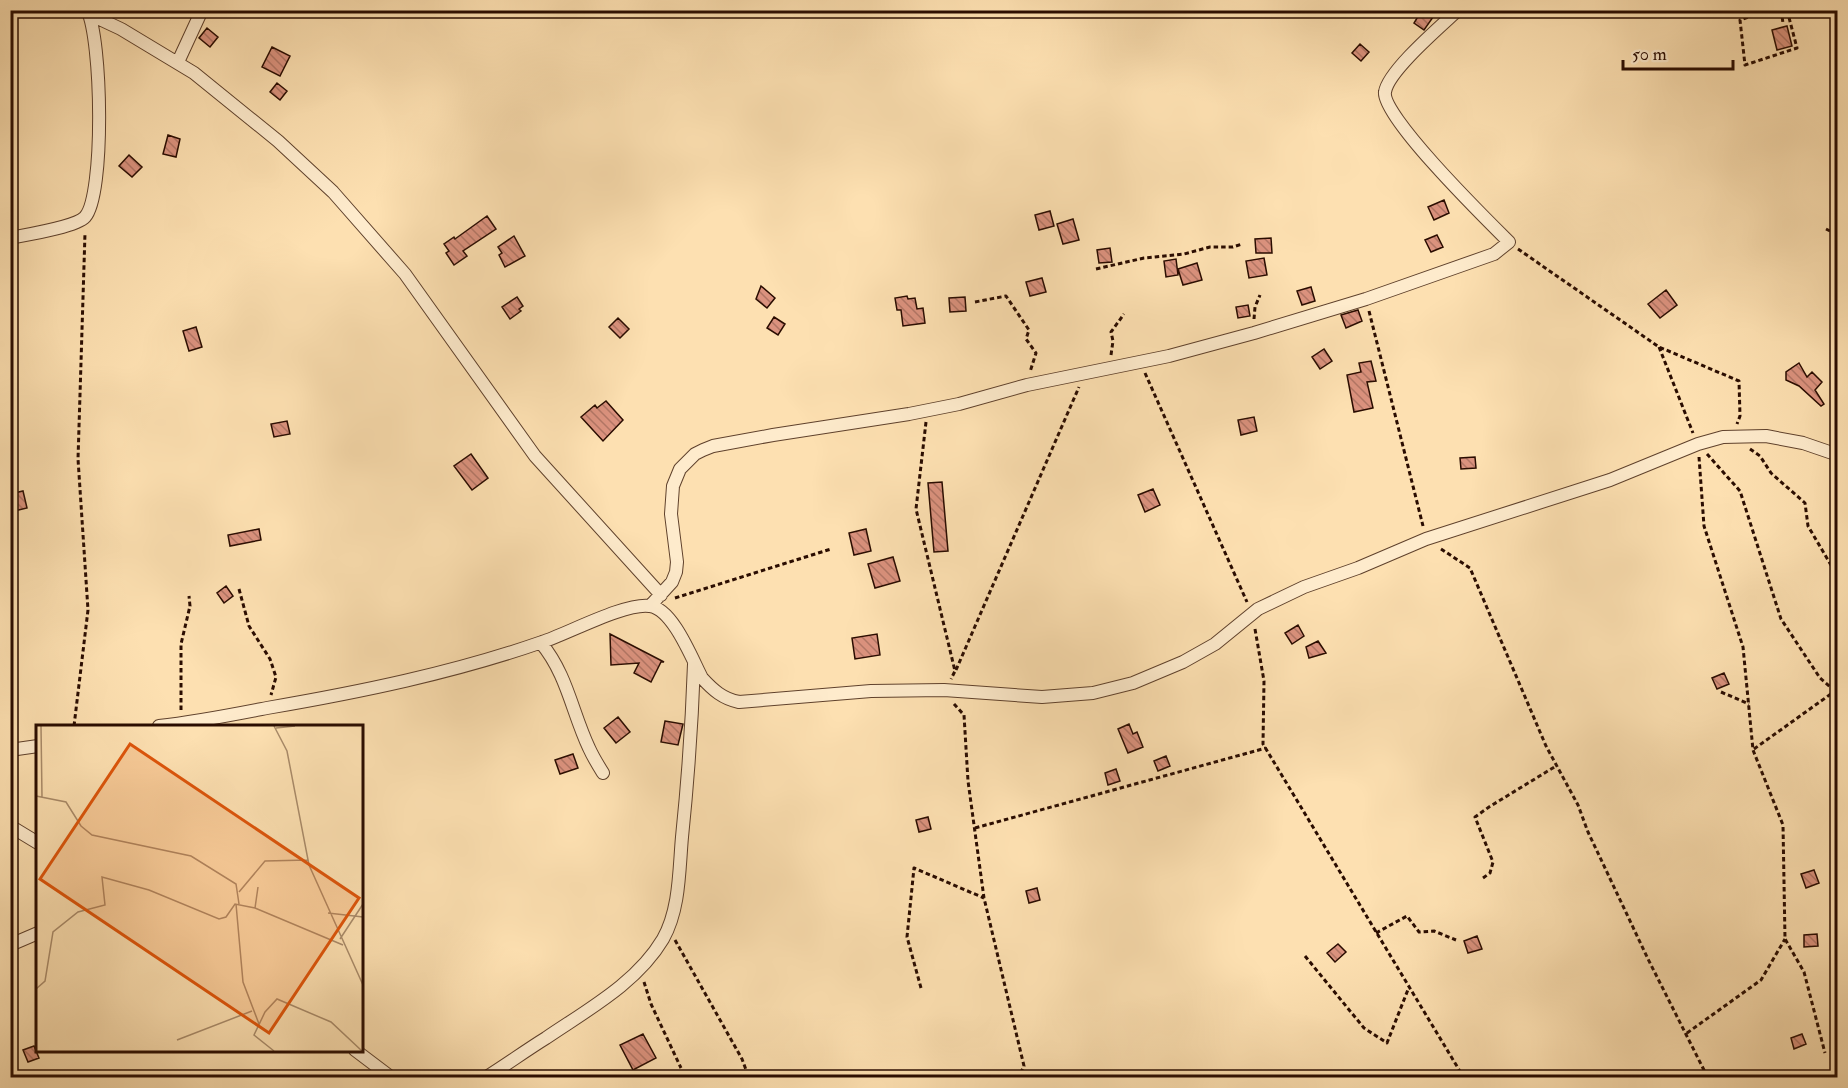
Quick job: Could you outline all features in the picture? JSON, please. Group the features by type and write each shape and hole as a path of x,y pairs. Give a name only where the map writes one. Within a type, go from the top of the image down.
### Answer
{"street":[{"path":"178,62 202,10"},
{"path":"170,725 372,688 541,643 627,609 650,606 667,597 677,561 671,514 671,491 680,470 695,454 713,446 959,404 1027,385 1140,362 1254,333 1366,300 1494,254 1509,242 1444,176 1395,117 1385,97 1388,84 1404,62 1458,10"},
{"path":"88,12 178,62 278,141 333,192 405,274 535,456 667,597"},
{"path":"10,238 75,224 86,216 92,200 100,127 97,68 88,12"},
{"path":"650,606 668,618 702,678 728,700 739,702 838,693 944,690 1042,697 1093,693 1155,675 1183,662 1215,644 1252,613 1286,595 1426,539 1610,480 1698,444 1733,436 1772,437 1809,445 1838,455"},
{"path":"541,643 549,652 565,682 589,748 603,773"},
{"path":"485,1077 578,1017 640,969 654,953 669,928 674,912 680,864 694,663"},
{"path":"10,750 36,746"},
{"path":"10,826 36,842"},
{"path":"10,945 36,934"},
{"path":"358,1052 392,1077"}],"path":[{"path":"1769,10 1740,20 1745,65 1797,48 1787,10"},
{"path":"1781,10 1783,23"},
{"path":"74,725 88,610 78,459 86,216"},
{"path":"1827,228 1838,235"},
{"path":"1509,242 1659,347 1739,381 1740,416 1733,436 1760,456 1771,472 1805,503 1808,526 1838,577"},
{"path":"1096,269 1144,258 1242,244"},
{"path":"1254,333 1255,307 1260,295"},
{"path":"975,302 1006,296 1021,315 1029,330 1026,339 1036,353 1027,385"},
{"path":"1366,300 1426,539 1470,568 1513,672 1556,766 1578,805 1588,832 1648,959 1708,1077"},
{"path":"1110,369 1113,340 1111,332 1124,314"},
{"path":"1659,347 1698,444 1704,526 1743,647 1753,750 1783,825 1785,939 1804,972 1825,1053"},
{"path":"1140,362 1252,613 1264,681 1263,744 1464,1077"},
{"path":"1006,1077 1020,1074 1024,1066 984,898 968,781 964,715 944,690 955,671 1085,374"},
{"path":"928,410 916,509 955,671"},
{"path":"1698,444 1740,491 1781,620 1820,678 1836,689 1753,750"},
{"path":"667,597 831,549"},
{"path":"239,589 249,626 270,659 276,677 268,708"},
{"path":"182,724 181,644 190,606 189,596"},
{"path":"1721,692 1749,704"},
{"path":"975,828 1266,748"},
{"path":"1483,878 1490,873 1493,862 1475,817 1556,766"},
{"path":"921,988 907,937 914,868 984,898"},
{"path":"1376,933 1407,916 1419,932 1434,931 1456,940"},
{"path":"669,928 742,1059 749,1077"},
{"path":"1686,1033 1761,980 1785,939"},
{"path":"1305,956 1364,1028 1388,1043 1409,987"},
{"path":"640,969 651,1005 681,1068"}],"building":[{"path":"1422,10 1438,10 1424,30 1414,23"},
{"path":"1787,26 1792,46 1777,50 1772,30"},
{"path":"207,28 218,37 210,47 199,38"},
{"path":"1360,44 1369,52 1361,61 1352,53"},
{"path":"272,47 290,56 280,76 262,67"},
{"path":"277,83 287,91 280,100 270,92"},
{"path":"168,135 180,139 176,157 163,154"},
{"path":"129,155 142,167 132,177 119,166"},
{"path":"1444,200 1449,213 1434,220 1428,207"},
{"path":"1050,211 1054,226 1039,230 1035,215"},
{"path":"487,216 496,229 463,251 467,256 454,265 446,253 449,251 444,244 454,237 455,239"},
{"path":"1073,219 1079,240 1063,244 1057,224"},
{"path":"1437,235 1443,247 1431,252 1425,240"},
{"path":"514,236 525,256 505,267 498,247"},
{"path":"1271,238 1272,253 1256,253 1255,239"},
{"path":"1110,248 1112,262 1099,263 1097,250"},
{"path":"1264,258 1267,275 1249,278 1246,261"},
{"path":"1176,259 1178,275 1166,277 1164,261"},
{"path":"1197,263 1202,280 1183,285 1178,269"},
{"path":"1042,278 1046,292 1030,296 1026,282"},
{"path":"761,286 775,298 767,308 756,299"},
{"path":"1311,287 1315,301 1302,305 1297,291"},
{"path":"1666,290 1677,305 1660,318 1648,304"},
{"path":"907,296 908,299 915,298 917,309 923,308 925,323 903,326 901,310 897,310 895,298"},
{"path":"517,297 523,306 519,309 521,311 510,319 502,307"},
{"path":"965,297 966,311 950,312 949,298"},
{"path":"1248,305 1250,316 1238,318 1236,307"},
{"path":"1358,310 1362,321 1346,328 1341,315"},
{"path":"774,317 785,324 778,335 767,328"},
{"path":"618,318 629,329 620,338 609,327"},
{"path":"196,327 202,347 189,351 183,331"},
{"path":"1324,349 1332,361 1320,369 1312,357"},
{"path":"1371,361 1376,381 1367,382 1373,408 1354,412 1347,375 1361,372 1359,363"},
{"path":"1799,363 1807,377 1812,372 1822,382 1815,390 1824,404 1821,406 1799,386 1786,380 1786,372"},
{"path":"606,401 623,420 603,441 581,417 595,405 597,408"},
{"path":"1254,417 1257,431 1241,435 1238,420"},
{"path":"287,421 290,434 274,437 271,424"},
{"path":"471,454 488,478 472,490 454,466"},
{"path":"1475,457 1476,468 1461,469 1460,458"},
{"path":"942,482 948,551 934,552 928,483"},
{"path":"1153,489 1160,505 1145,512 1138,495"},
{"path":"23,491 27,508 14,511 10,494"},
{"path":"259,529 261,540 230,546 228,535"},
{"path":"866,529 871,551 854,555 849,533"},
{"path":"893,557 900,581 875,588 868,564"},
{"path":"226,586 233,596 224,603 217,593"},
{"path":"1298,625 1304,636 1292,644 1285,633"},
{"path":"610,634 664,662 661,662 651,682 634,673 639,663 611,665"},
{"path":"877,634 880,655 855,659 852,638"},
{"path":"1318,641 1326,653 1309,658 1306,647"},
{"path":"1724,673 1729,684 1717,689 1712,678"},
{"path":"618,717 630,732 616,743 604,728"},
{"path":"665,721 683,724 678,745 661,742"},
{"path":"1129,724 1133,734 1137,732 1143,747 1128,753 1118,729"},
{"path":"573,754 578,768 560,774 555,760"},
{"path":"1166,756 1170,766 1158,771 1154,761"},
{"path":"1116,769 1120,781 1108,785 1105,773"},
{"path":"928,817 931,829 919,832 916,820"},
{"path":"1814,870 1819,883 1806,888 1801,874"},
{"path":"1037,888 1040,900 1029,903 1026,891"},
{"path":"1817,934 1818,946 1804,947 1804,935"},
{"path":"1477,936 1482,949 1468,953 1464,941"},
{"path":"1338,944 1346,952 1335,962 1327,953"},
{"path":"643,1034 656,1058 633,1070 620,1045"},
{"path":"1802,1034 1806,1044 1794,1049 1791,1038"},
{"path":"34,1046 39,1058 28,1062 23,1050"}]}
